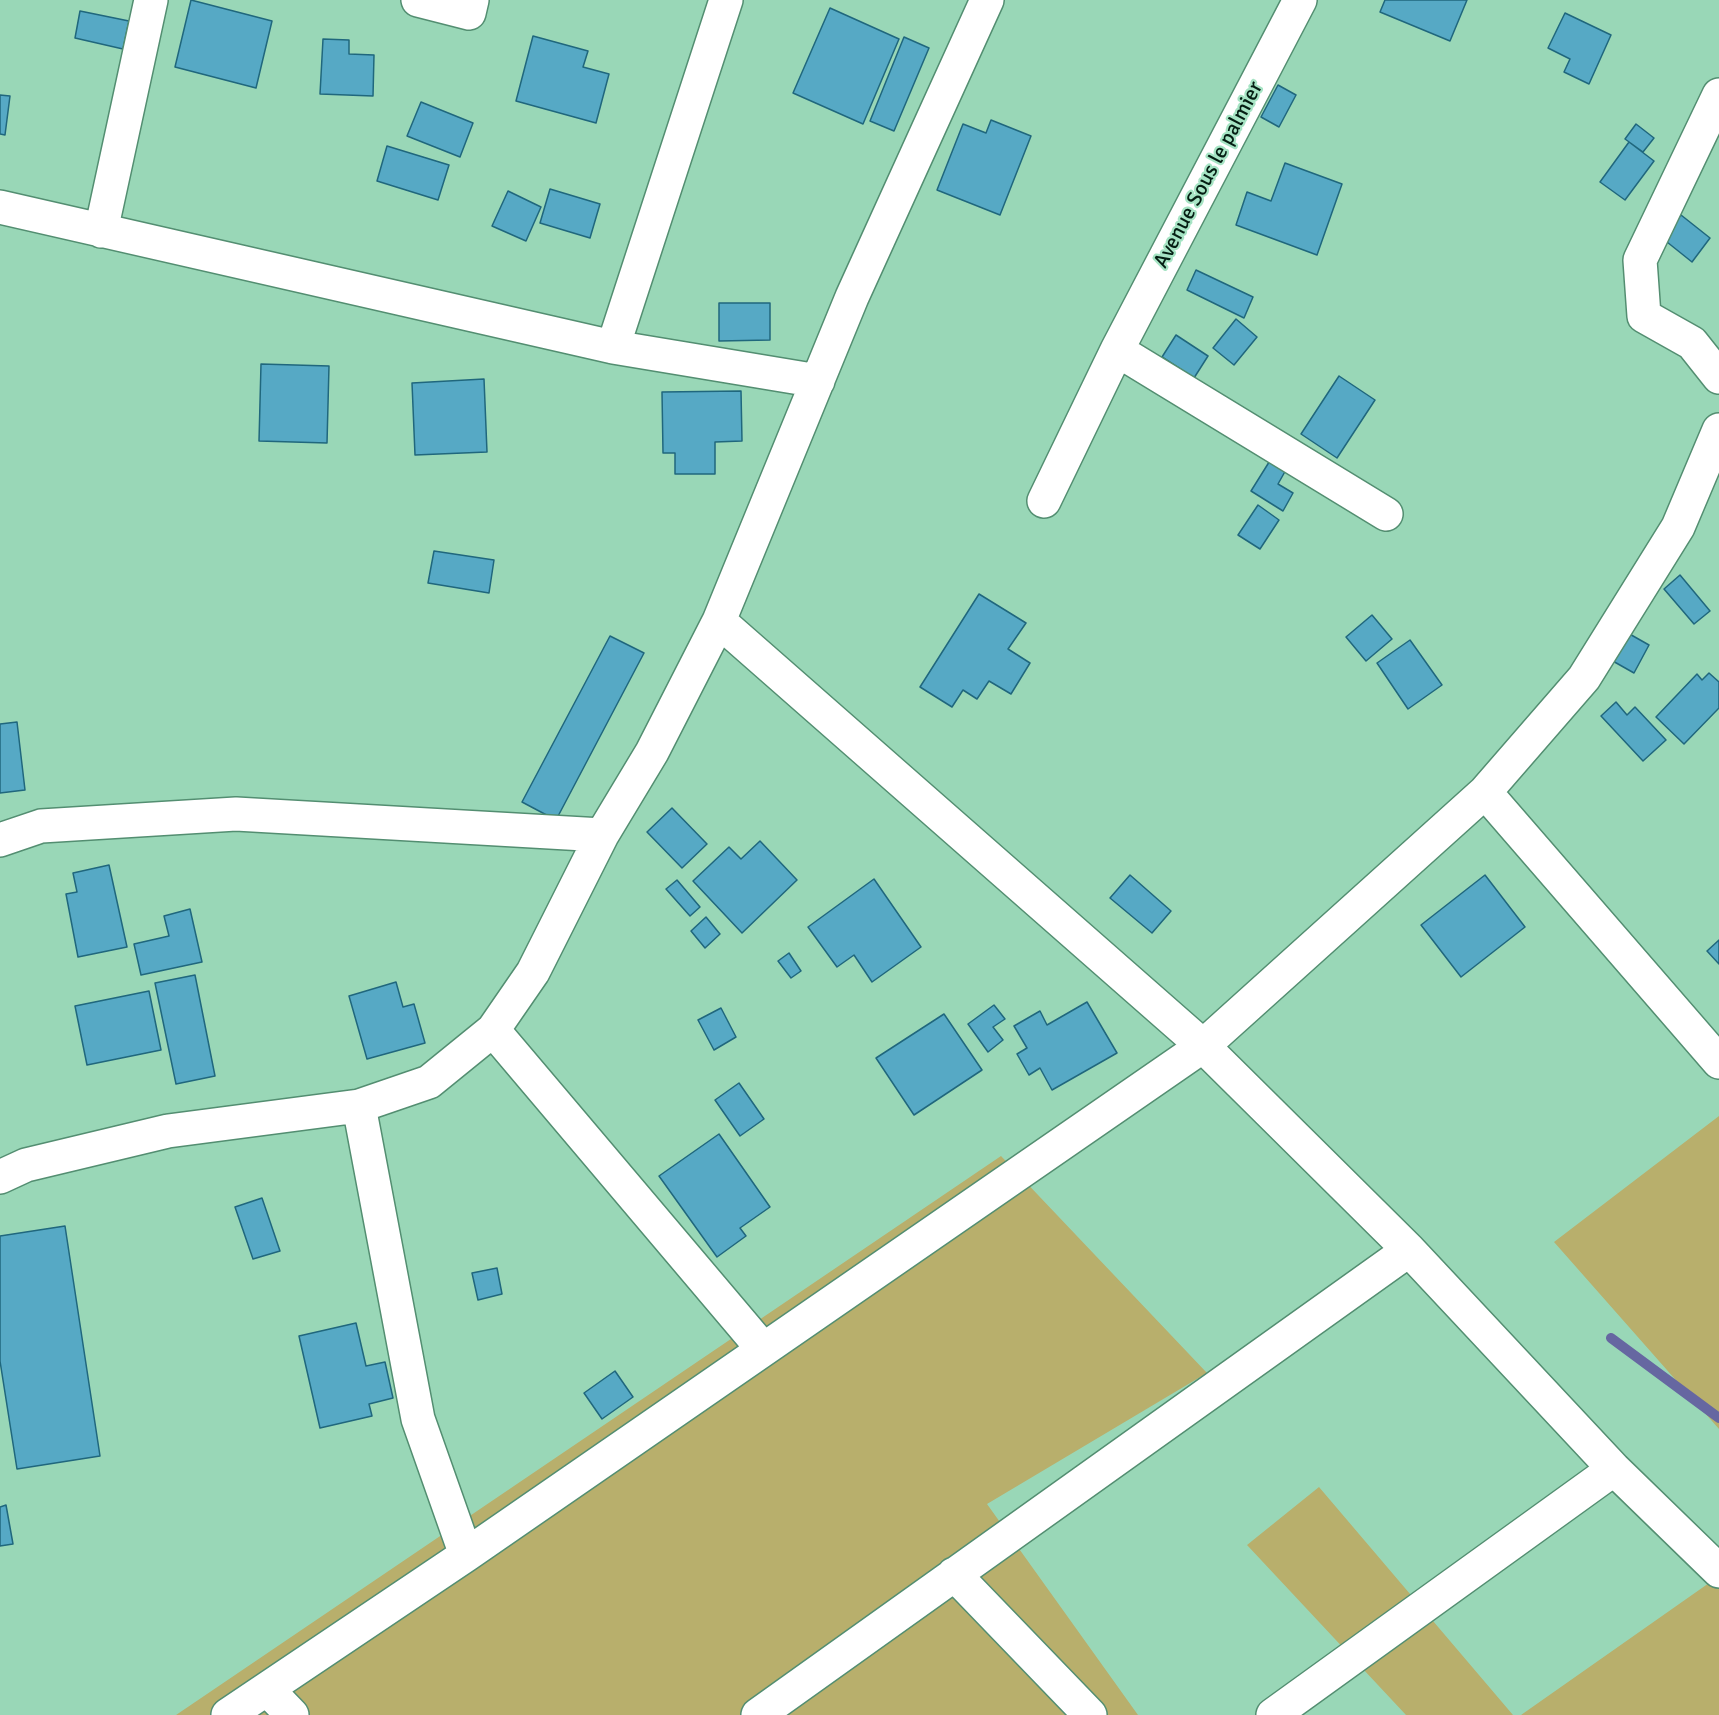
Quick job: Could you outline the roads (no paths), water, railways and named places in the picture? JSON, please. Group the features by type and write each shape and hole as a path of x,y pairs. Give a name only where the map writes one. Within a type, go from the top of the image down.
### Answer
{"street":[{"path":"102,231 151,0"},
{"path":"418,0 469,13 472,0"},
{"path":"613,347 726,0"},
{"path":"0,1177 26,1165 168,1131 359,1106 429,1082 493,1030 533,972 602,835 652,752 719,621 852,297 987,0"},
{"name":"Avenue Sous le palmier","path":"1044,501 1117,350 1300,0"},
{"path":"1719,95 1640,260 1644,316 1692,343 1719,377"},
{"path":"0,207 613,347 818,381"},
{"path":"1117,350 1386,514"},
{"path":"228,1715 466,1556 1203,1046 1485,792 1584,678 1678,527 1719,430"},
{"path":"719,621 1203,1046 1410,1250 1614,1469 1719,1570"},
{"path":"1485,792 1719,1062"},
{"path":"0,840 41,826 236,814 602,835"},
{"path":"493,1030 763,1349"},
{"path":"359,1106 418,1419 466,1556"},
{"path":"758,1715 1410,1250"},
{"path":"1273,1715 1614,1469"},
{"path":"954,1574 1090,1715"},
{"path":"267,1689 292,1715"}],"waterway":[{"path":"1611,1338 1719,1418"}]}
